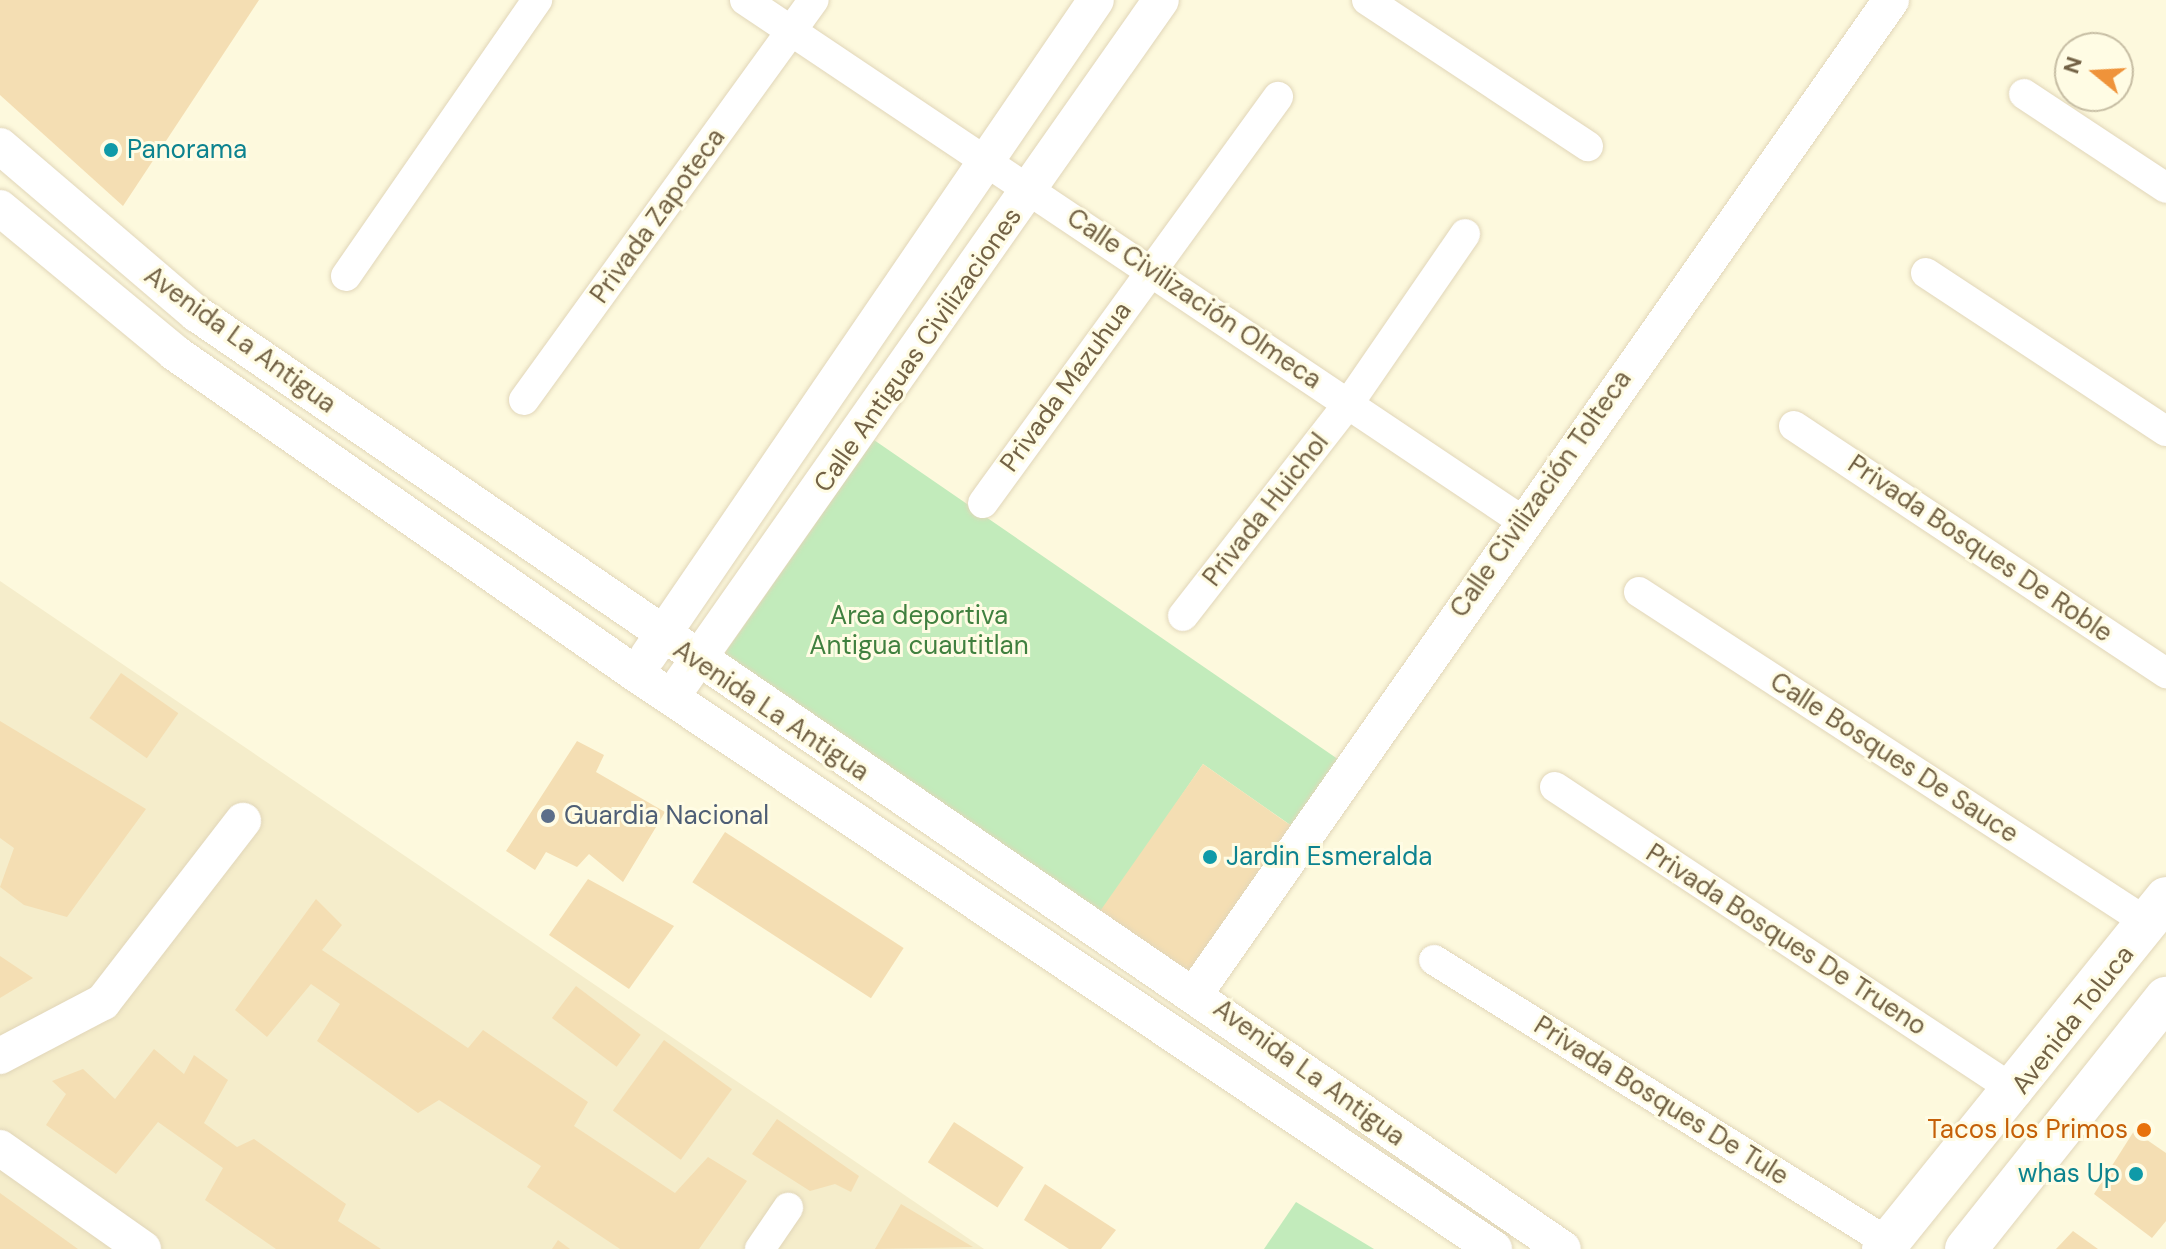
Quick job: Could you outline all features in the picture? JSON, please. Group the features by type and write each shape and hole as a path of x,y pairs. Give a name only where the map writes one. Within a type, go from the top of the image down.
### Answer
{"main road":[{"name":"Avenida Toluca","path":"1886,1246 2017,1092 2157,911"},
{"path":"1966,1249 2166,998"}],"street":[{"path":"346,276 537,0"},
{"name":"Calle Civilización Olmeca","path":"745,0 1521,520"},
{"name":"Privada Zapoteca","path":"524,400 814,0"},
{"name":"Calle Antiguas Civilizaciones","path":"636,674 989,162 1096,0"},
{"name":"Calle Antiguas Civilizaciones","path":"671,696 1031,190 1161,0"},
{"path":"1367,0 1588,146"},
{"name":"Calle Civilización Tolteca","path":"1196,992 1521,520 1891,0"},
{"path":"2024,94 2166,188"},
{"name":"Privada Mazuhua","path":"983,503 1278,97"},
{"name":"Avenida La Antigua","path":"0,146 197,314 661,638 1196,992 1563,1249"},
{"path":"3,210 35,179"},
{"name":"Avenida La Antigua","path":"3,210 175,353 636,674 1494,1249"},
{"name":"Privada Huichol","path":"1183,616 1349,403 1465,234"},
{"path":"1926,273 2166,431"},
{"name":"Privada Bosques De Roble","path":"1794,426 2166,673"},
{"name":"Calle Bosques De Sauce","path":"1639,592 2157,911"},
{"name":"Privada Bosques De Trueno","path":"1555,787 2017,1092"},
{"path":"0,1056 103,1002 243,821"},
{"name":"Privada Bosques De Tule","path":"1434,960 1886,1246"},
{"path":"0,1148 143,1249"},
{"path":"760,1249 788,1208"}],"shaded area":[{"path":"0,581 984,1249 0,1249"}],"green space":[{"name":"Area deportiva Antigua cuautitlan","path":"874,440 1345,764 1299,831 1203,764 1100,915 722,657"},
{"path":"1296,1202 1374,1249 1264,1249"}],"building":[{"name":"Panorama","path":"0,0 259,0 123,206 0,95"},
{"path":"121,673 178,713 147,758 89,718"},
{"path":"0,721 146,809 67,917 24,905 0,887 14,848 0,838"},
{"path":"577,741 604,755 596,772 665,812 623,882 589,854 577,867 546,852 535,870 506,851"},
{"name":"Jardin Esmeralda","path":"1203,764 1299,831 1194,981 1098,914"},
{"path":"725,832 904,948 871,998 692,882"},
{"path":"588,879 674,926 629,989 549,935"},
{"path":"316,899 342,925 322,950 468,1048 483,1030 588,1102 574,1126 675,1193 708,1157 747,1181 699,1249 620,1249 527,1187 541,1166 439,1100 418,1113 317,1041 340,1004 311,984 267,1037 235,1010"},
{"path":"0,956 33,978 0,998"},
{"path":"576,986 641,1035 617,1067 552,1018"},
{"path":"664,1040 732,1089 681,1160 613,1110"},
{"path":"154,1049 184,1074 194,1055 228,1080 204,1123 237,1147 254,1139 346,1204 338,1221 381,1249 276,1249 205,1200 223,1168 158,1122 116,1174 46,1125 66,1094 52,1081 83,1069 115,1099"},
{"path":"777,1119 859,1176 851,1192 835,1184 810,1191 752,1154"},
{"path":"954,1122 1024,1167 997,1207 928,1162"},
{"name":"whas Up","path":"2134,1131 2166,1153 2166,1221 2152,1238 2094,1194"},
{"path":"1045,1184 1116,1230 1101,1249 1069,1249 1024,1220"},
{"path":"0,1193 78,1249 0,1249"},
{"path":"901,1204 973,1247 875,1249"},
{"path":"2073,1231 2098,1249 2056,1249"},
{"path":"558,1240 570,1249 552,1249"}],"place":[{"name":"Panorama","path":"111,150"},
{"name":"Guardia Nacional","path":"548,816"},
{"name":"Jardin Esmeralda","path":"1210,857"},
{"name":"Tacos los Primos","path":"2144,1130"},
{"name":"whas Up","path":"2136,1174"}]}
